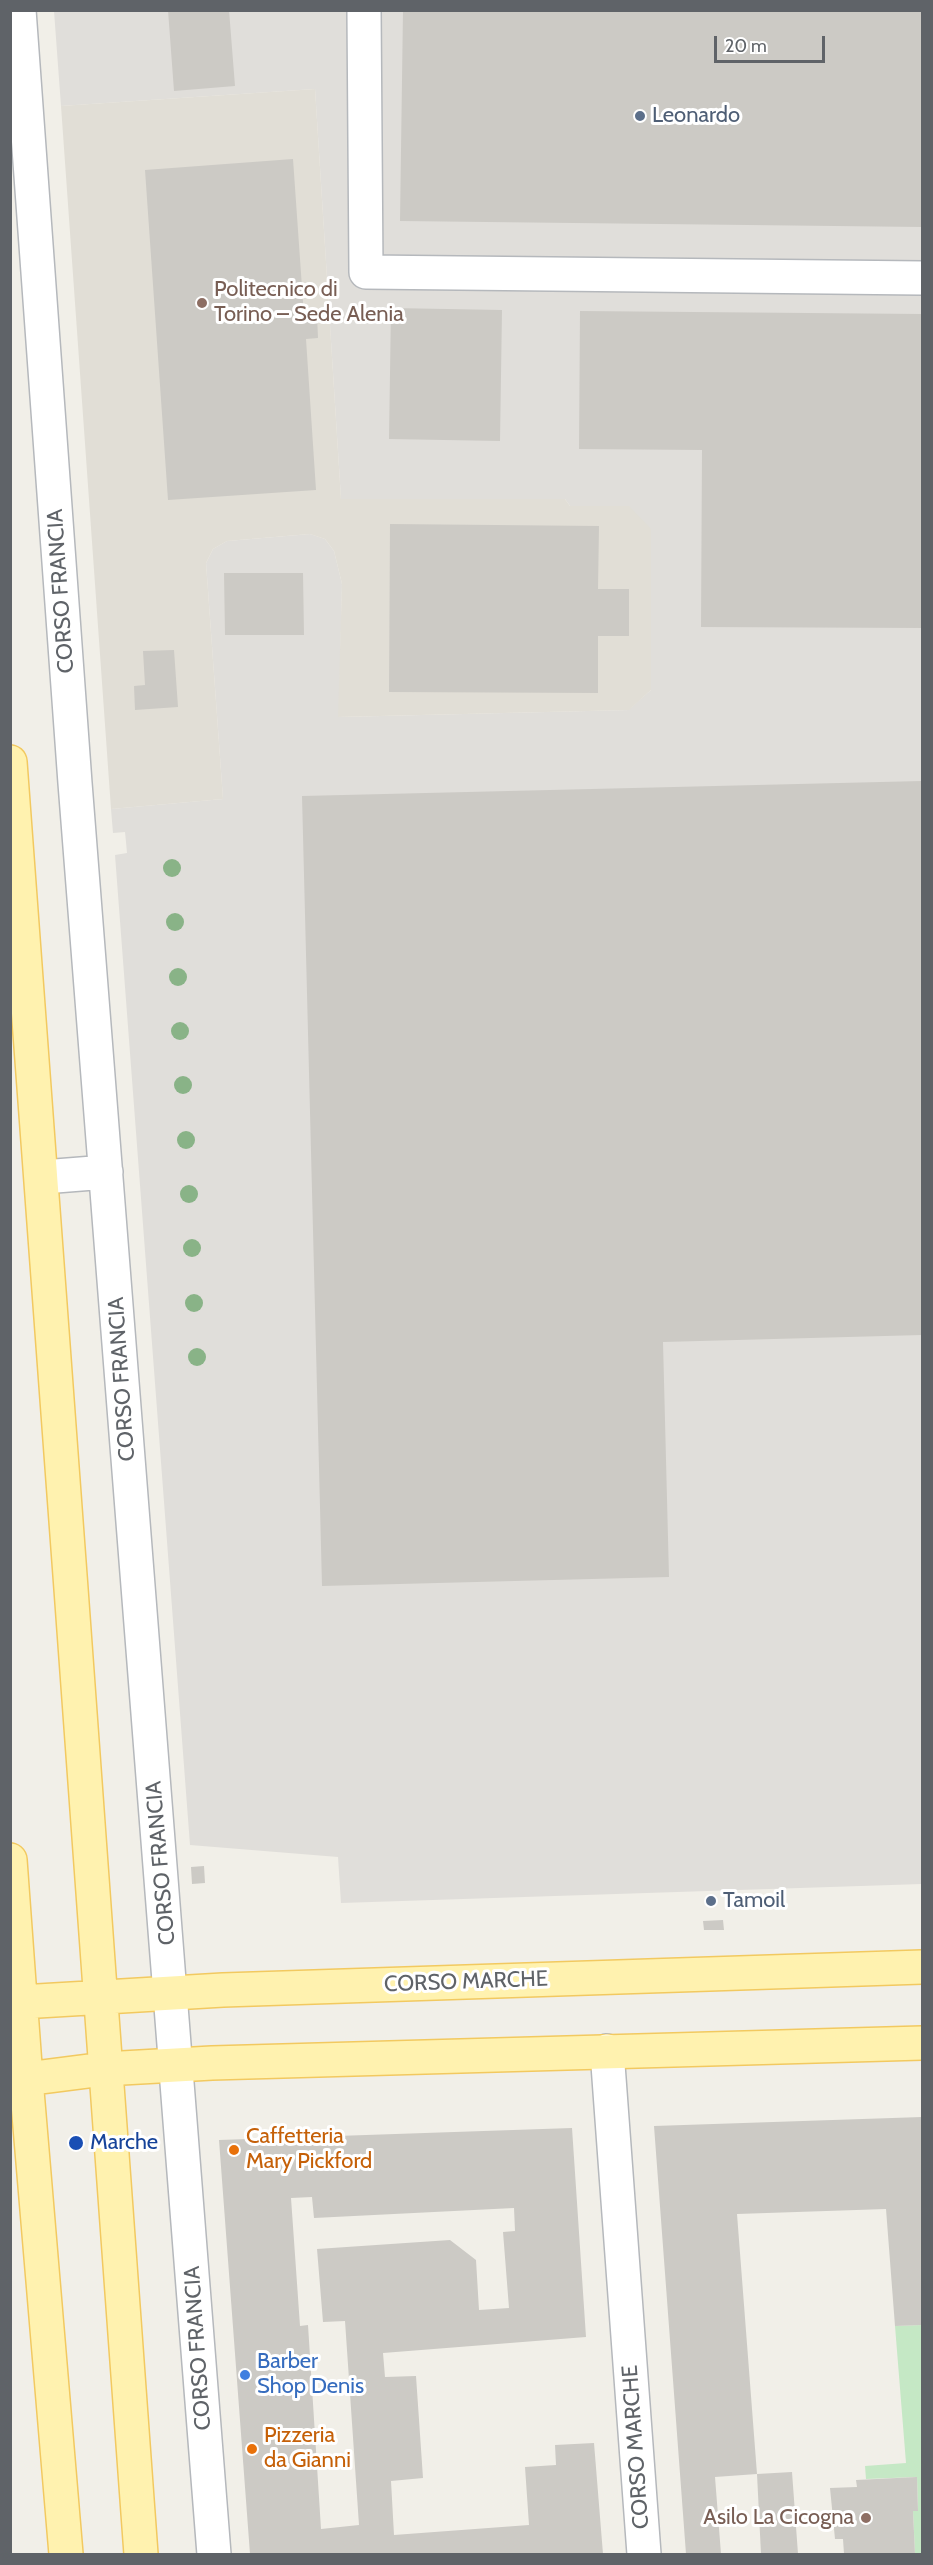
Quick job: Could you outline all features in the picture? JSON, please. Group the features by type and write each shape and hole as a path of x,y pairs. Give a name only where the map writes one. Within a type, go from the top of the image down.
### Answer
{"main road":[{"path":"10,762 43,1177 104,2069 141,2554"},
{"path":"10,1860 18,2081 66,2554"},
{"name":"CORSO MARCHE","path":"16,2002 171,1992 922,1967"},
{"path":"18,2081 104,2069 176,2065 922,2043"}],"street":[{"name":"CORSO FRANCIA","path":"19,10 74,771 214,2554"},
{"path":"364,10 366,272 922,278"},
{"path":"43,1177 106,1172"},
{"name":"CORSO MARCHE","path":"607,2052 644,2554"}],"shaded area":[{"path":"54,11 922,11 922,1884 341,1903 338,1857 190,1845 115,855 127,853 125,832 113,833 111,809 223,799 206,563 213,549 227,541 310,534 325,539 334,551 342,584 339,717 628,710 651,690 629,507 570,506 565,499 341,499 315,89 61,106"},
{"name":"Politecnico di Torino – Sede Alenia","path":"315,89 341,499 565,499 570,506 629,506 651,529 651,690 629,710 338,717 342,584 334,551 325,539 310,534 227,541 213,549 206,563 223,799 111,809 61,106"}],"green space":[{"path":"922,2325 922,2554 915,2554 913,2511 918,2511 917,2477 866,2479 865,2466 906,2463 895,2326"}],"building":[{"path":"168,10 229,10 235,86 174,91"},
{"name":"Leonardo","path":"403,10 922,10 922,227 400,221"},
{"path":"293,159 304,316 317,315 318,338 306,339 316,490 168,500 145,170"},
{"path":"391,308 502,310 500,441 389,439"},
{"path":"580,311 922,314 922,628 701,627 702,450 579,449"},
{"path":"390,524 599,526 598,589 629,589 629,636 598,636 598,693 389,692"},
{"path":"224,573 303,573 304,635 225,635"},
{"path":"174,650 178,707 135,710 134,686 145,685 143,651"},
{"path":"922,781 922,1335 663,1342 669,1577 322,1586 302,796"},
{"path":"204,1866 205,1883 192,1884 191,1867"},
{"path":"723,1920 724,1930 704,1930 703,1921"},
{"path":"922,2117 922,2325 895,2326 886,2209 737,2214 757,2474 715,2477 721,2554 686,2554 654,2126"},
{"path":"572,2128 586,2337 383,2353 385,2377 416,2376 423,2478 391,2481 394,2535 529,2525 525,2467 556,2465 555,2445 594,2443 603,2554 250,2554 219,2140","holes":["312,2197 314,2218 514,2208 515,2231 503,2232 509,2308 479,2310 476,2260 450,2240 317,2249 323,2322 345,2321 359,2525 321,2529 308,2325 300,2326 291,2198"]},
{"path":"792,2472 798,2554 761,2554 757,2474"},
{"path":"917,2477 918,2511 913,2511 915,2554 844,2554 843,2539 835,2539 830,2488 857,2487 856,2480"}],"place":[{"name":"Leonardo","path":"640,116"},
{"name":"Politecnico di Torino – Sede Alenia","path":"202,303"},
{"name":"Tamoil","path":"711,1901"},
{"name":"Marche","path":"76,2143"},
{"name":"Caffetteria Mary Pickford","path":"234,2150"},
{"name":"Barber Shop Denis","path":"245,2375"},
{"name":"Pizzeria da Gianni","path":"252,2449"},
{"name":"Asilo La Cicogna","path":"866,2518"}]}
